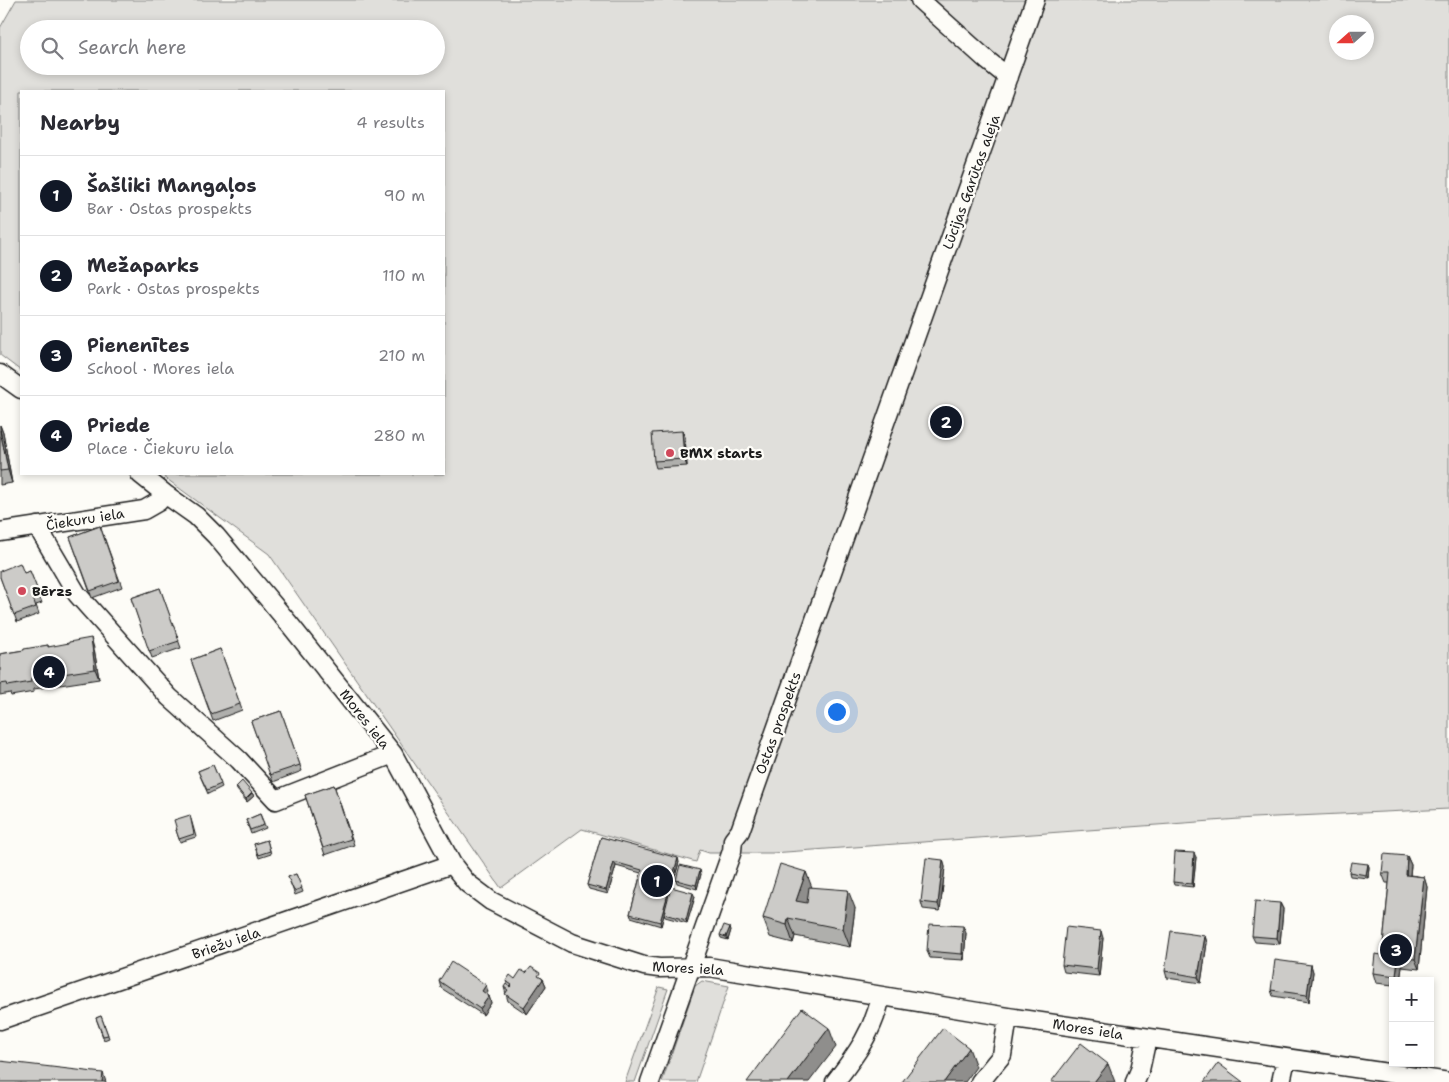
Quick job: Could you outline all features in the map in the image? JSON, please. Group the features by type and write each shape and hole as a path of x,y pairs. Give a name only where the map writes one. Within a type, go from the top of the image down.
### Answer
{"street":[{"path":"920,0 1008,77"},
{"name":"Lūcijas Garūtas aleja","path":"906,363 1036,0"},
{"name":"Ostas prospekts","path":"650,1082 732,852 733,840 740,831 906,363"},
{"path":"0,374 20,388"},
{"name":"Mores iela","path":"141,475 164,494 196,516 246,570 392,754 452,864 467,883 490,901 572,943 644,966 659,968 709,967 732,970 1008,1017 1449,1082"},
{"name":"Čiekuru iela","path":"0,532 144,510 158,502 164,494"},
{"path":"37,526 77,594 169,697 239,760 276,800 392,754"},
{"name":"Briežu iela","path":"0,1020 452,864"},
{"path":"836,1082 859,1051 877,1014 881,996"},
{"path":"980,1082 1002,1055 1008,1017"},
{"path":"1135,1082 1148,1038"},
{"path":"1281,1082 1286,1058"}],"shaded area":[{"path":"16,0 1449,0 1449,809 1253,818 772,853 709,853 700,850 696,862 582,829 501,888 269,554 161,475 445,475 445,90 20,90 20,370 0,355 0,28"},
{"path":"702,981 729,986 696,1082 662,1082 695,986"},
{"path":"659,987 668,989 635,1082 625,1082"}],"building":[{"path":"0,430 8,470 0,471"},
{"name":"BMX starts","path":"682,431 684,459 654,461 652,433"},
{"path":"100,526 119,581 90,591 70,537"},
{"name":"Bērzs","path":"20,563 24,573 30,571 40,596 33,598 36,607 14,615 0,577 0,571"},
{"path":"160,588 179,641 149,651 131,598"},
{"path":"91,638 95,669 30,679 31,682 8,686 7,683 0,684 0,654"},
{"path":"220,649 240,704 211,714 191,660"},
{"path":"281,711 300,765 270,775 251,721"},
{"path":"213,765 221,784 207,790 198,771"},
{"path":"242,781 252,793 246,799 236,787"},
{"path":"334,785 351,839 323,848 305,795"},
{"path":"260,814 264,825 250,830 246,820"},
{"path":"190,815 194,834 179,839 174,820"},
{"path":"601,837 678,858 660,922 630,914 642,870 614,862 606,890 587,885"},
{"path":"267,840 270,851 258,855 254,844"},
{"path":"1175,852 1194,853 1192,884 1173,882"},
{"path":"1384,854 1407,856 1406,875 1424,877 1415,959 1398,958 1396,976 1373,973 1375,954 1382,955 1390,873 1382,873"},
{"path":"926,858 943,860 938,904 921,902"},
{"path":"1351,862 1368,864 1366,875 1349,872"},
{"path":"780,864 806,872 796,901 807,903 809,887 848,890 843,929 788,918 787,925 763,918"},
{"path":"680,865 700,870 696,885 676,880"},
{"path":"296,874 302,888 294,891 288,877"},
{"path":"671,887 693,893 686,920 664,914"},
{"path":"1255,901 1280,903 1277,938 1252,936"},
{"path":"929,924 963,926 962,954 927,951"},
{"path":"724,925 730,927 726,937 720,935"},
{"path":"1066,927 1101,931 1097,969 1062,965"},
{"path":"1171,931 1205,936 1198,977 1165,971"},
{"path":"1275,960 1311,965 1307,995 1271,990"},
{"path":"451,962 486,985 482,991 489,996 480,1009 439,981"},
{"path":"531,967 540,973 538,976 543,979 524,1007 505,994 508,990 504,987 506,984 510,987 512,985 506,981 510,975 515,979 521,970 526,973"},
{"path":"802,1008 829,1028 788,1082 747,1082"},
{"path":"101,1016 108,1035 103,1036 96,1018"},
{"path":"943,1028 969,1048 944,1082 902,1082"},
{"path":"1081,1043 1108,1064 1094,1082 1051,1082"},
{"path":"0,1061 103,1073 102,1082 0,1082"},
{"path":"1218,1063 1243,1082 1204,1082"}],"place":[{"name":"Mežaparks","path":"946,422"},
{"name":"BMX starts","path":"670,453"},
{"name":"Bērzs","path":"22,591"},
{"name":"Priede","path":"49,672"},
{"name":"Šašliki Mangaļos","path":"657,881"},
{"name":"Pienenītes","path":"1396,950"}]}
